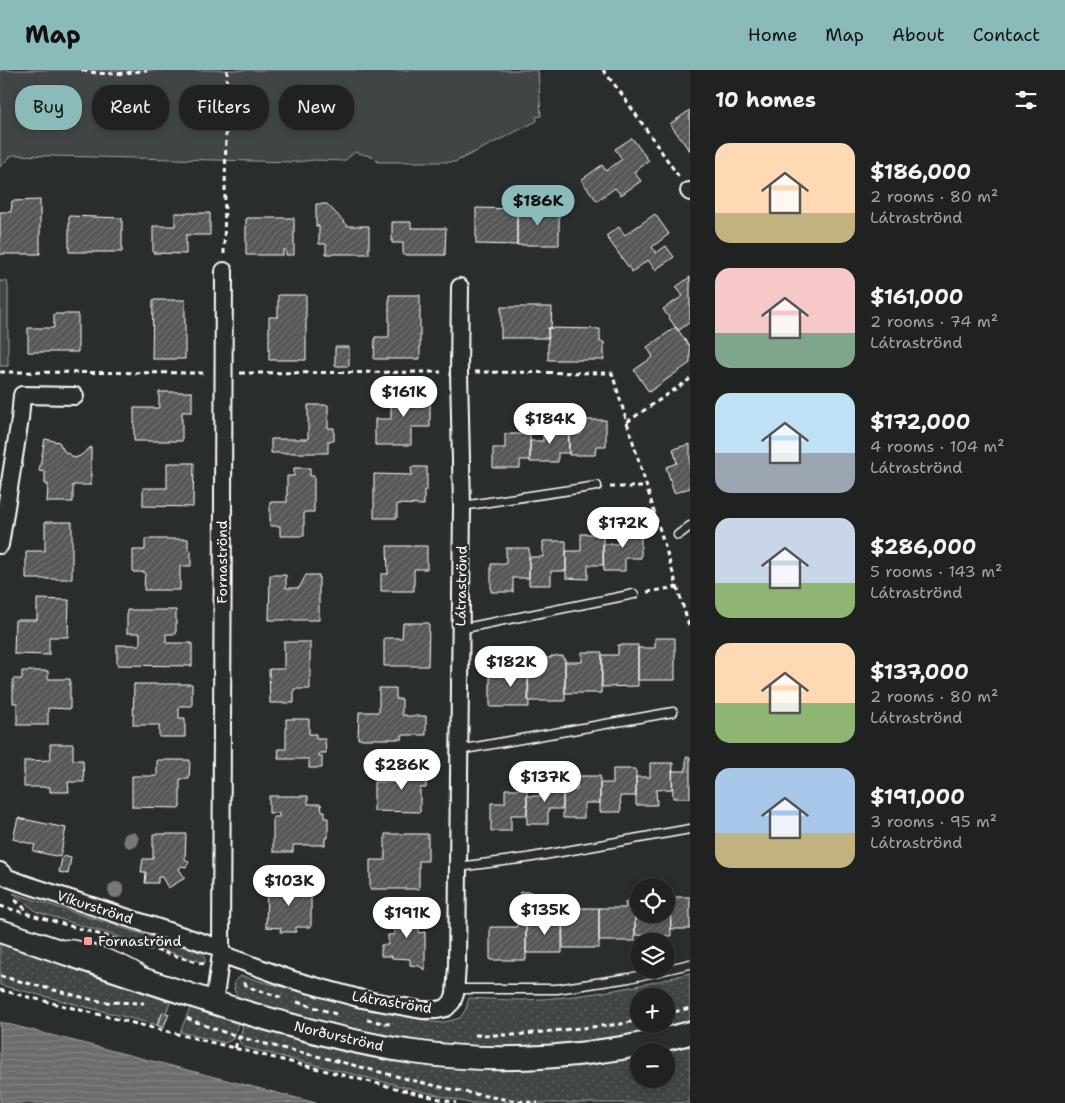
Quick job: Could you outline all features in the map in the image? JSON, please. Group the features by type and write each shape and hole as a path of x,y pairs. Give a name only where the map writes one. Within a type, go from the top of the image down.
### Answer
{"street":[{"name":"Fornaströnd","path":"214,1003 220,951 224,271"},
{"name":"Látraströnd","path":"220,951 293,980 354,997 422,1010 446,1008 452,1002 455,989 458,867 462,506 459,372 460,287"},
{"path":"0,544 20,419 22,395 75,396"},
{"name":"Víkurströnd","path":"0,871 8,878 220,951"},
{"name":"Norðurströnd","path":"0,931 214,1003 344,1040 413,1052 495,1058 557,1056 605,1051 653,1043 690,1034"}],"lane":[{"path":"462,506 597,486"},
{"path":"678,535 690,526"},
{"path":"460,629 634,594"},
{"path":"459,750 673,712"},
{"path":"458,867 527,858 690,829"},
{"path":"455,989 557,989 628,978 690,964"}],"path":[{"path":"82,70 98,74 118,75 146,70"},
{"path":"224,271 227,70"},
{"path":"603,70 690,191"},
{"path":"0,372 612,373 690,629"},
{"path":"627,422 690,379"},
{"path":"597,486 619,488 647,487"},
{"path":"634,594 677,587"},
{"path":"0,990 456,1103"},
{"path":"675,1012 690,1008"},
{"path":"235,1048 238,1037"}],"shaded area":[{"path":"0,70 538,70 541,116 536,117 537,121 455,162 378,162 373,157 355,152 344,161 314,160 295,162 12,155 0,167"},
{"path":"0,281 7,281 8,287 8,366 0,366"},
{"path":"13,893 199,952 204,956 205,963 37,912"},
{"path":"0,944 170,1002 166,1013 163,1012 157,1025 0,985"},
{"path":"690,973 690,1024 675,1027 675,988 630,988 630,1033 643,1033 581,1045 467,1047 379,1036 333,1026 265,1007 237,996 234,989 235,981 241,976 369,1010 441,1023 460,1018 466,1009 469,998 523,1000 565,997 628,988"},
{"path":"191,1006 238,1024 233,1039 225,1043 180,1032"},
{"path":"0,1022 316,1103 0,1103"},
{"path":"243,1025 354,1053 387,1059 598,1063 630,1058 630,1088 675,1088 675,1049 690,1046 690,1103 512,1103 505,1101 503,1103 469,1103 243,1047 239,1041"}],"building":[{"path":"690,110 690,150 689,150 670,124"},
{"path":"632,138 649,161 634,172 641,181 621,195 615,188 597,201 581,180 602,165 606,171 622,159 615,149"},
{"path":"40,200 40,254 0,254 0,212 11,212 12,201"},
{"path":"316,204 327,204 348,226 369,226 369,254 326,254 326,244 319,244 319,226 316,226"},
{"path":"476,208 517,209 517,245 476,244"},
{"path":"517,209 559,209 559,245 517,245"},
{"path":"175,213 210,213 210,235 186,235 186,254 153,253 153,226 175,226"},
{"path":"655,214 669,234 652,247 656,253 666,246 674,257 655,270 648,260 632,272 606,236 619,227 625,235"},
{"path":"69,216 122,218 122,252 69,252"},
{"path":"246,218 294,218 294,255 286,255 286,250 283,250 283,255 246,255"},
{"path":"392,222 411,222 411,228 446,228 445,255 403,255 403,243 392,243"},
{"path":"690,277 690,322 678,331 663,309 683,296 676,287"},
{"path":"278,295 306,295 306,360 269,360 269,317 278,317"},
{"path":"389,295 420,295 420,359 374,359 375,337 389,337"},
{"path":"153,300 185,300 185,359 152,359"},
{"path":"501,307 552,307 551,328 548,328 549,338 501,338"},
{"path":"54,314 78,314 78,352 28,352 28,328 54,328"},
{"path":"676,327 690,347 690,363 649,392 634,370 653,357 647,347"},
{"path":"548,328 600,329 600,342 604,342 604,360 548,360"},
{"path":"335,347 349,347 349,366 335,366"},
{"path":"159,392 192,392 192,412 182,412 182,441 134,441 134,408 159,408"},
{"path":"391,392 430,392 430,427 411,427 411,445 375,445 375,419 391,419"},
{"path":"308,405 328,405 328,428 334,428 334,441 328,441 328,453 271,453 271,439 308,439"},
{"path":"581,420 606,420 606,446 596,446 595,455 569,455 569,434 581,434"},
{"path":"543,427 568,427 569,453 558,453 558,462 530,462 530,441 543,441"},
{"path":"505,434 530,434 530,460 520,460 520,468 493,468 493,448 505,448"},
{"path":"45,439 59,442 64,451 75,458 91,447 91,485 73,485 73,502 47,502 48,484 45,484 45,472 39,471"},
{"path":"690,444 690,488 674,493 666,467 677,463 673,449"},
{"path":"167,463 194,463 193,507 143,506 143,488 167,488"},
{"path":"411,467 427,467 427,490 424,490 424,505 397,504 397,518 374,518 374,474 412,475"},
{"path":"294,468 310,468 310,476 314,476 314,512 304,512 304,536 280,536 280,526 270,526 270,502 287,502 287,476 294,476"},
{"path":"45,522 72,522 72,579 26,579 26,551 45,551"},
{"path":"618,528 641,528 641,558 625,558 625,571 604,571 603,544 618,544"},
{"path":"581,534 603,534 603,565 588,565 588,579 566,578 566,551 581,551"},
{"path":"145,539 188,539 188,550 191,550 191,566 180,566 180,590 144,590 145,572 133,572 133,550 145,550"},
{"path":"543,541 566,541 566,571 551,571 551,585 529,585 529,557 543,557"},
{"path":"387,546 427,546 427,569 414,569 414,591 381,591 381,574 388,574"},
{"path":"506,548 529,548 529,578 513,578 513,592 491,592 491,564 506,564"},
{"path":"270,575 286,575 286,588 299,588 306,575 319,575 319,620 269,620"},
{"path":"37,599 69,600 68,637 49,637 49,655 14,654 15,620 37,620"},
{"path":"127,610 176,610 176,634 166,634 166,643 192,643 192,666 117,665 117,645 140,645 140,633 127,633"},
{"path":"403,623 429,623 428,666 384,666 384,638 402,638"},
{"path":"655,638 675,638 675,680 638,680 638,648 655,648"},
{"path":"284,642 310,642 310,689 294,689 294,703 270,703 269,669 284,669"},
{"path":"618,645 638,645 638,686 602,687 602,655 618,655"},
{"path":"582,652 602,652 601,693 565,693 565,662 582,662"},
{"path":"551,656 563,656 563,659 565,659 565,701 528,701 528,668 545,668 545,658 551,658"},
{"path":"508,665 528,665 529,707 490,707 490,675 508,675"},
{"path":"22,671 48,671 48,679 70,679 70,709 48,708 48,725 17,725 17,703 13,703 13,679 22,679"},
{"path":"134,684 192,684 192,706 179,706 179,718 185,718 185,737 159,737 159,725 133,725"},
{"path":"379,688 396,688 396,699 402,699 402,715 426,716 426,735 402,735 402,739 358,739 359,712 379,712"},
{"path":"286,719 309,719 309,734 316,734 316,739 325,739 326,753 319,753 319,756 322,756 322,768 309,768 309,759 278,759 278,749 286,749"},
{"path":"50,744 73,744 73,760 83,760 84,782 68,782 69,792 50,792 50,787 24,787 24,761 51,760"},
{"path":"686,757 690,757 690,798 673,798 672,771 686,771"},
{"path":"157,760 190,760 189,779 180,779 180,808 132,807 132,776 157,776"},
{"path":"406,763 426,763 426,788 420,788 420,812 374,811 374,782 406,782"},
{"path":"650,763 673,763 672,789 656,790 657,805 636,805 636,777 650,777"},
{"path":"613,769 636,769 636,796 620,796 621,812 600,812 600,783 613,783"},
{"path":"577,776 600,776 600,803 584,803 584,818 563,818 563,790 577,790"},
{"path":"541,782 563,782 563,809 548,809 548,824 527,824 527,796 541,796"},
{"path":"505,789 527,789 527,815 511,815 511,831 491,831 491,803 505,803"},
{"path":"269,796 308,796 308,804 321,804 322,811 325,811 325,818 328,818 328,838 325,838 325,845 293,845 293,852 273,852 273,817 279,817 279,813 269,813"},
{"path":"18,818 66,828 60,857 33,851 35,845 13,839"},
{"path":"153,834 186,834 185,859 189,862 186,867 182,866 179,869 185,878 168,888 162,877 158,877 158,883 145,883 146,872 141,872 143,859 153,859"},
{"path":"385,834 428,834 428,861 419,861 419,889 370,889 370,860 385,860"},
{"path":"64,856 71,858 68,874 59,872"},
{"path":"281,882 296,882 296,886 311,886 311,927 296,927 296,932 280,932 281,928 266,927 267,886 281,886"},
{"path":"520,892 531,892 532,905 520,905"},
{"path":"675,897 690,897 690,929 671,929 671,923 675,923"},
{"path":"625,902 630,902 630,923 635,923 635,933 630,933 630,941 599,941 599,908 626,908"},
{"path":"562,908 599,908 599,948 563,948"},
{"path":"394,910 419,910 419,933 425,932 425,970 419,966 410,965 410,959 381,956 381,945 388,945 388,935 394,935"},
{"path":"554,914 562,914 562,953 526,953 526,921 553,921"},
{"path":"517,921 526,921 526,960 490,960 490,927 517,927"},
{"path":"635,923 671,923 671,933 635,933"},
{"path":"163,1012 169,1014 163,1028 157,1025"}],"place":[{"name":"Fornaströnd","path":"88,941"}]}
